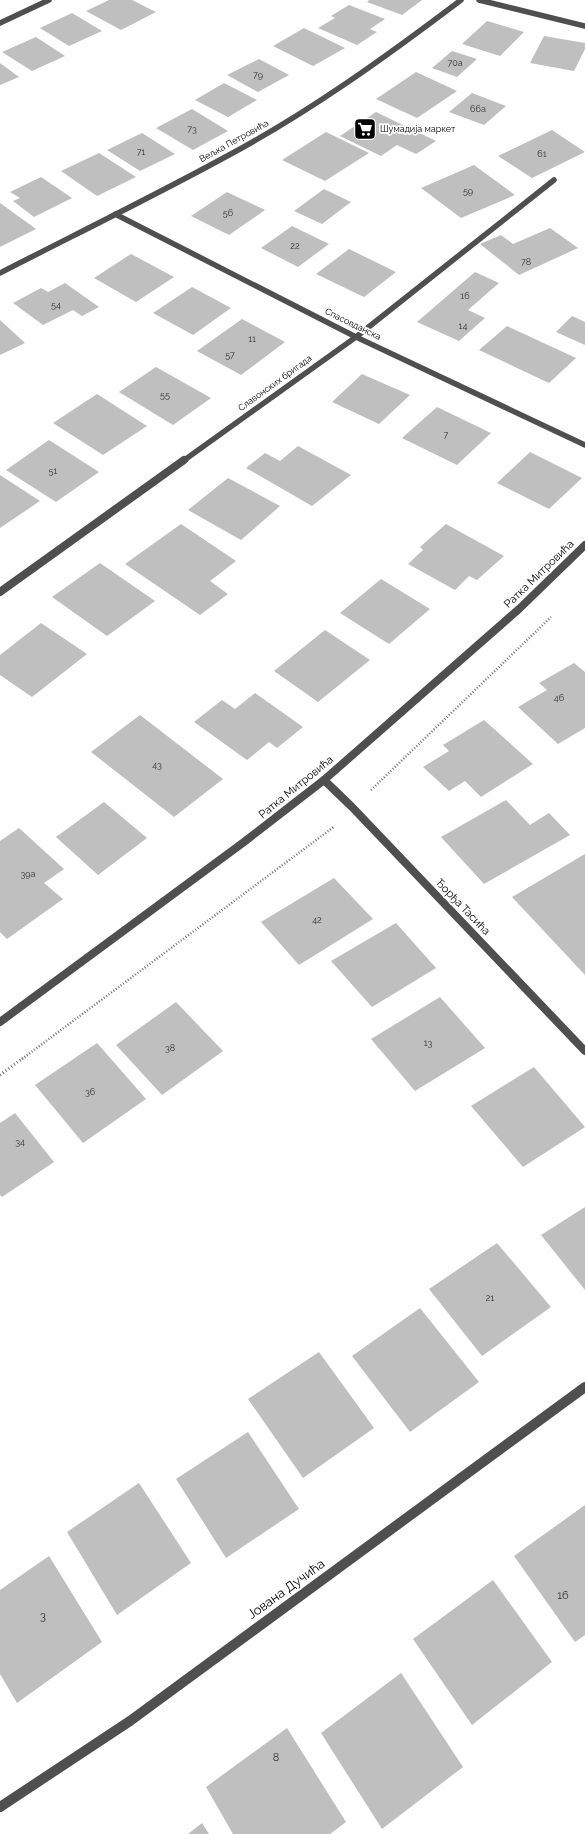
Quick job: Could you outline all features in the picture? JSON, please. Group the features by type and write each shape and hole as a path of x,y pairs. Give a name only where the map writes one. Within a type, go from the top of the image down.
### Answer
{"street":[{"path":"0,23 49,0"},
{"name":"Вељка Петровића","path":"0,272 230,155 315,104 377,63 461,0"},
{"path":"479,0 585,26"},
{"name":"Славонских бригада","path":"0,592 356,337 554,180"},
{"name":"Спасовданска","path":"115,214 356,337 585,445"},
{"name":"Ратка Митровића","path":"0,1022 244,842 324,780 514,614 585,545"},
{"name":"Ђорђа Тасића","path":"324,780 352,807 585,1051"},
{"name":"Јована Дучића","path":"0,1807 130,1721 585,1387"}],"path":[{"path":"0,1075 330,830 352,807 454,712 553,614"}],"building":[{"path":"109,0 132,0 156,12 121,30 86,11"},
{"path":"369,0 422,0 402,15 367,2"},
{"path":"349,5 385,19 370,29 377,32 357,45 318,28 335,18 331,16"},
{"path":"72,13 102,31 69,46 40,28"},
{"path":"487,21 524,32 500,56 462,44"},
{"path":"304,28 345,48 313,66 273,46"},
{"path":"544,36 585,43 585,49 574,71 530,63"},
{"path":"36,37 65,56 32,71 2,52"},
{"path":"452,51 477,59 457,77 432,68"},
{"path":"259,59 289,75 258,92 227,75"},
{"path":"0,63 19,77 0,85"},
{"path":"416,72 457,91 417,118 376,99"},
{"path":"224,83 257,100 228,117 195,100"},
{"path":"472,93 506,106 484,125 449,112"},
{"path":"192,109 228,131 193,150 156,128"},
{"path":"376,112 436,141 416,154 397,145 381,156 340,136"},
{"path":"552,130 585,152 532,178 498,156"},
{"path":"326,132 369,153 325,181 282,160"},
{"path":"142,133 175,154 140,171 107,150"},
{"path":"99,153 136,177 97,196 61,171"},
{"path":"474,165 515,195 461,218 421,188"},
{"path":"41,177 72,198 34,217 13,201 20,198 10,192"},
{"path":"324,189 351,202 322,224 294,211"},
{"path":"227,192 265,210 229,235 191,216"},
{"path":"0,203 36,229 0,247"},
{"path":"292,226 329,244 298,267 261,248"},
{"path":"550,228 578,248 519,275 480,244 501,235 513,244"},
{"path":"349,249 396,272 364,297 316,274"},
{"path":"131,254 174,277 136,302 94,278"},
{"path":"475,272 499,283 468,310 485,318 459,341 417,322"},
{"path":"65,283 99,307 82,316 73,310 43,325 13,303 41,288 48,292"},
{"path":"192,287 231,308 193,335 153,313"},
{"path":"572,316 585,322 585,345 556,332"},
{"path":"242,319 285,342 241,375 197,351"},
{"path":"0,320 25,343 0,355"},
{"path":"507,326 576,358 549,383 479,350"},
{"path":"156,367 211,398 173,425 119,392"},
{"path":"362,374 410,395 379,424 332,402"},
{"path":"97,394 147,426 103,455 53,423"},
{"path":"437,407 491,433 457,465 402,438"},
{"path":"49,440 99,472 56,502 6,470"},
{"path":"298,446 351,475 312,506 246,468 265,453 280,461"},
{"path":"530,452 582,478 549,509 497,483"},
{"path":"0,475 40,501 0,528"},
{"path":"228,478 280,506 241,540 188,510"},
{"path":"181,524 236,561 210,581 228,594 200,615 125,564"},
{"path":"446,524 504,556 477,580 469,576 455,590 408,564 423,550 420,547"},
{"path":"100,563 155,601 107,636 52,597"},
{"path":"381,579 430,609 389,644 340,613"},
{"path":"41,623 87,654 32,697 0,675 0,655"},
{"path":"325,630 370,660 318,702 274,671"},
{"path":"574,663 585,672 585,728 558,744 518,707 547,690 539,683"},
{"path":"255,693 303,727 277,748 269,742 247,760 194,722 222,700 235,709"},
{"path":"140,715 223,779 174,817 91,752"},
{"path":"484,720 533,764 481,797 465,781 449,791 423,767 449,751 443,745"},
{"path":"506,800 530,825 549,813 570,835 484,884 441,837"},
{"path":"104,802 147,838 98,875 56,837"},
{"path":"19,828 64,869 44,883 63,899 7,939 0,932 0,841"},
{"path":"585,854 585,975 512,897"},
{"path":"334,878 373,919 299,965 261,922"},
{"path":"396,923 436,968 372,1007 331,961"},
{"path":"440,997 485,1048 415,1091 371,1039"},
{"path":"176,1002 223,1051 162,1095 116,1045"},
{"path":"97,1043 146,1099 83,1143 35,1085"},
{"path":"534,1067 585,1127 523,1167 471,1106"},
{"path":"15,1113 54,1162 2,1197 0,1195 0,1123"},
{"path":"585,1207 585,1290 541,1235"},
{"path":"497,1243 551,1307 482,1356 429,1289"},
{"path":"420,1308 479,1382 410,1432 352,1356"},
{"path":"319,1352 374,1428 303,1478 248,1399"},
{"path":"248,1432 299,1509 226,1558 176,1479"},
{"path":"139,1483 191,1563 117,1615 67,1532"},
{"path":"585,1505 585,1635 575,1642 514,1556"},
{"path":"49,1556 102,1642 17,1703 0,1674 0,1590"},
{"path":"493,1580 552,1662 472,1725 413,1639"},
{"path":"401,1673 463,1767 382,1829 321,1733"},
{"path":"287,1728 346,1822 330,1834 233,1834 206,1787"},
{"path":"202,1823 209,1834 188,1834"}],"place":[{"name":"Шумадија маркет","path":"365,129"}]}
